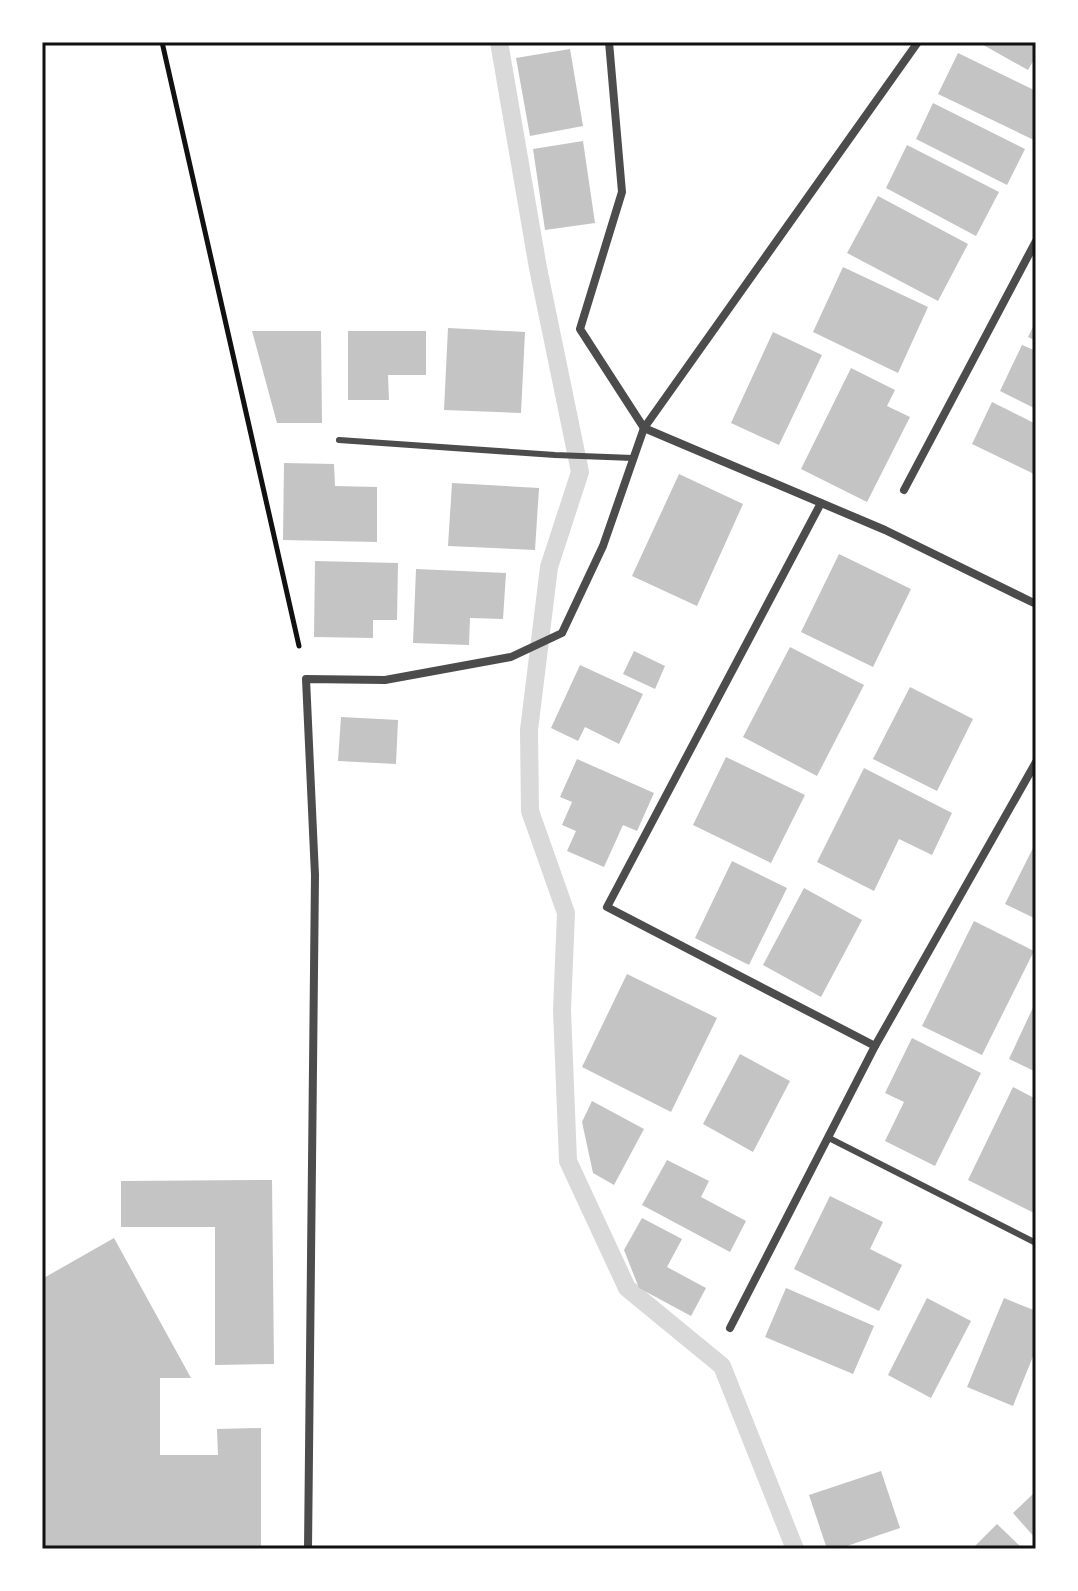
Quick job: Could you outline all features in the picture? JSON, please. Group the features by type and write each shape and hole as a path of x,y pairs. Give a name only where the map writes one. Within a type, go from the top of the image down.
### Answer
{"street":[{"path":"609,42 622,192 580,329 644,428 885,530 1036,604"},
{"path":"308,1549 315,875 306,679 385,680 511,657 562,633 603,546 644,428 918,42"},
{"path":"904,490 1036,241"},
{"path":"821,503 607,907 875,1046"},
{"path":"730,1328 875,1046 1036,762"}],"lane":[{"path":"339,440 633,458"},
{"path":"829,1138 1036,1243"}],"path":[{"path":"162,42 306,679"}],"building":[{"path":"978,42 1036,42 1036,56 1028,70"},
{"path":"570,49 583,126 530,136 516,58"},
{"path":"958,53 1036,91 1036,141 938,94"},
{"path":"933,103 1025,149 1007,185 916,139"},
{"path":"583,141 595,223 545,230 533,149"},
{"path":"907,145 999,192 976,236 886,188"},
{"path":"878,196 968,244 938,301 847,253"},
{"path":"843,267 928,307 898,373 813,332"},
{"path":"1036,321 1036,341 1028,337"},
{"path":"448,328 525,332 521,413 444,410"},
{"path":"252,331 321,331 322,423 277,423"},
{"path":"348,331 426,331 426,375 388,375 389,400 348,400"},
{"path":"773,332 822,355 779,445 731,423"},
{"path":"1022,345 1036,351 1036,409 1000,391"},
{"path":"851,368 895,390 887,406 910,417 867,502 801,469"},
{"path":"992,402 1036,424 1036,475 972,444"},
{"path":"284,463 334,464 335,486 377,487 377,542 283,540"},
{"path":"679,474 743,504 697,606 632,576"},
{"path":"452,483 539,488 535,550 448,546"},
{"path":"839,554 911,589 873,667 801,632"},
{"path":"315,561 398,563 397,620 373,620 373,638 314,637"},
{"path":"416,569 506,573 503,619 470,618 469,645 413,643"},
{"path":"790,647 864,685 817,776 743,737"},
{"path":"634,651 665,666 655,689 623,674"},
{"path":"580,665 643,694 619,744 585,727 578,741 551,728"},
{"path":"910,687 973,719 937,791 873,759"},
{"path":"341,717 398,720 396,764 338,761"},
{"path":"726,757 805,795 771,863 693,825"},
{"path":"577,759 654,793 637,831 623,825 604,867 567,851 576,831 562,825 572,802 560,797"},
{"path":"864,768 952,813 932,855 899,839 874,891 817,862"},
{"path":"1036,842 1036,919 1005,904"},
{"path":"732,861 787,888 749,965 695,938"},
{"path":"804,888 862,920 821,997 763,965"},
{"path":"974,921 1034,951 982,1055 922,1026"},
{"path":"627,974 717,1018 671,1112 582,1067"},
{"path":"1036,1001 1036,1072 1009,1059"},
{"path":"912,1038 981,1073 935,1166 885,1141 904,1102 885,1093"},
{"path":"740,1054 790,1081 753,1152 703,1124"},
{"path":"1013,1087 1036,1099 1036,1214 968,1180"},
{"path":"592,1101 644,1129 614,1185 593,1173 582,1122"},
{"path":"667,1160 709,1181 701,1197 746,1221 730,1252 642,1205"},
{"path":"272,1180 274,1364 215,1365 215,1227 121,1227 121,1181"},
{"path":"830,1196 883,1222 870,1249 902,1265 879,1311 794,1269"},
{"path":"642,1218 682,1239 667,1267 706,1288 691,1316 639,1288 624,1250"},
{"path":"114,1238 191,1378 160,1378 160,1455 218,1455 217,1429 261,1428 261,1549 42,1549 42,1279"},
{"path":"786,1288 874,1326 853,1374 765,1337"},
{"path":"927,1298 971,1321 931,1398 888,1375"},
{"path":"1004,1298 1036,1311 1036,1349 1013,1406 967,1387"},
{"path":"881,1471 900,1528 838,1549 827,1549 809,1495"},
{"path":"1036,1491 1036,1539 1013,1513"},
{"path":"997,1524 1023,1549 972,1549"}],"waterway":[{"path":"499,42 538,268 580,472 549,567 529,730 530,811 566,913 562,1010 568,1161 627,1288 722,1366 795,1549"}]}
